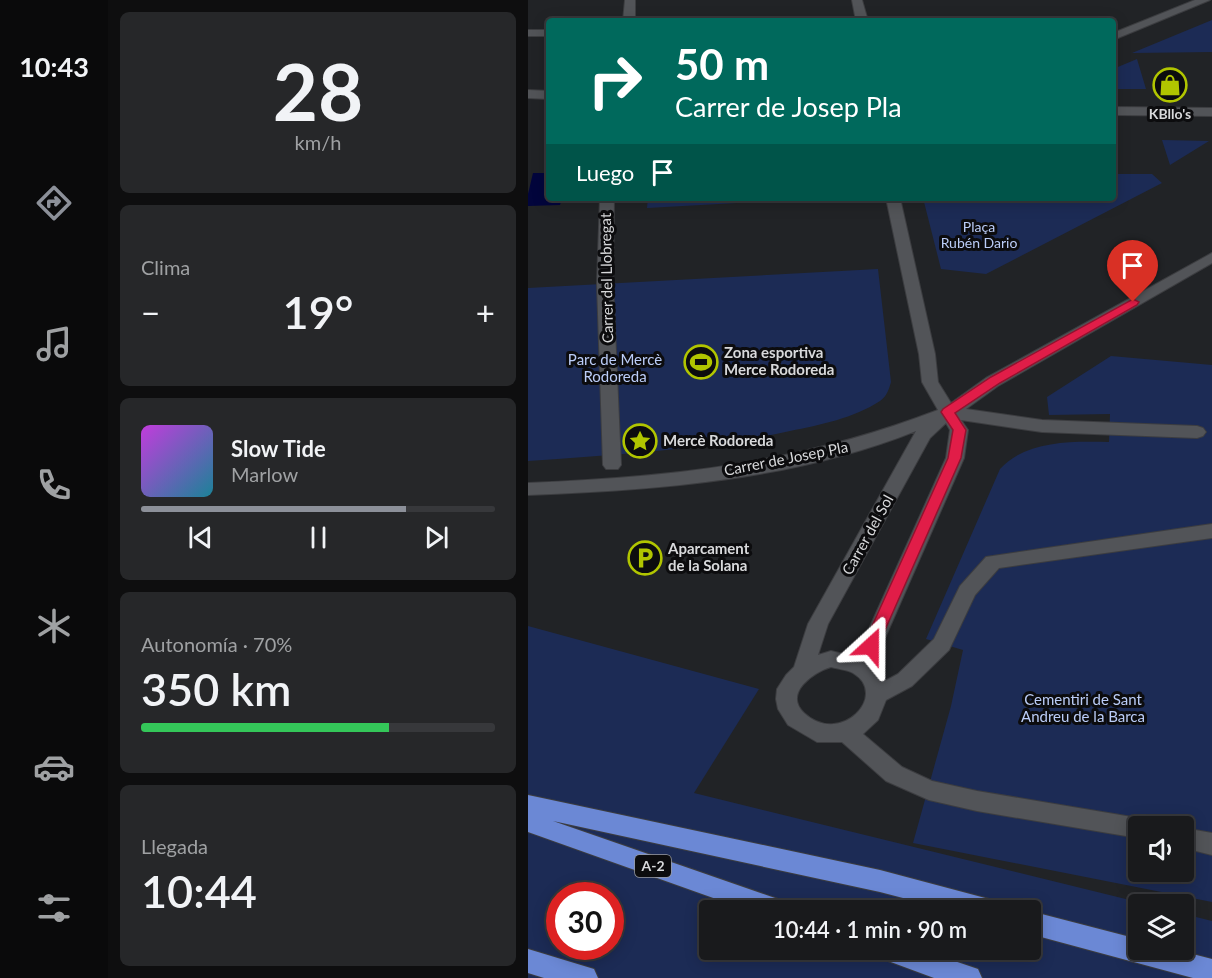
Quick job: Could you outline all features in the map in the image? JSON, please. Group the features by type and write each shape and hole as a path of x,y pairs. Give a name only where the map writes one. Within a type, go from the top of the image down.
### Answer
{"highway":[{"path":"528,805 880,881 951,900"},
{"name":"A-2","path":"528,822 750,900"},
{"path":"1041,925 1212,971"},
{"path":"918,960 969,978"},
{"path":"528,962 585,978"}],"street":[{"path":"629,18 630,0"},
{"path":"857,0 861,18"},
{"path":"1116,36 1205,0"},
{"path":"528,33 546,33"},
{"path":"528,94 546,95"},
{"path":"1116,111 1212,112"},
{"name":"Carrer del Llobregat","path":"607,201 605,284 612,465"},
{"path":"857,665 871,646 955,458 959,430 930,382 927,354 894,201"},
{"name":"Carrer de Josep Pla","path":"528,489 614,486 762,466 821,455 864,443 948,412 996,380 1212,257"},
{"path":"948,412 1042,426 1197,432"},
{"name":"Carrer del Sol","path":"804,668 818,624 923,434 948,412"},
{"path":"877,695 905,680 942,644 967,591 993,562 1212,531"},
{"path":"831,659 857,665 872,678 877,695 875,707 869,718 859,727 830,734 815,732 792,714 788,702 788,689 794,677 804,668 831,659"},
{"path":"844,732 894,774 929,790 977,801 1128,826"},
{"path":"1194,840 1212,844"}],"green space":[{"path":"1212,20 1212,52 1132,53"},
{"path":"1137,59 1146,89 1116,89 1116,68"},
{"path":"1162,140 1209,141 1170,165"},
{"name":"Plaça Rubén Dario","path":"1116,174 1152,174 1162,183 986,274 941,269 924,201 1116,201"},
{"path":"648,201 771,201 647,208"},
{"name":"Parc de Mercè Rodoreda","path":"878,269 891,382 884,397 870,407 825,423 725,443 660,451 528,461 528,288"},
{"name":"Cementiri de Sant Andreu de la Barca","path":"1111,356 1212,365 1212,902 1194,898 1194,894 1171,894 913,843 951,706 963,650 926,639 1000,469 1011,459 1036,447 1066,442 1109,442 1110,414 1049,415 1047,397"},
{"path":"528,626 759,689 694,793 1128,900 1128,960 1194,960 1194,916 1212,921 1212,978 528,978"}],"shaded area":[{"path":"533,173 546,173 546,201 561,201 560,205 528,206"}],"place":[{"name":"KBllo's","path":"1170,85"},
{"name":"Zona esportiva Merce Rodoreda","path":"701,362"},
{"name":"Mercè Rodoreda","path":"640,441"},
{"name":"Aparcament de la Solana","path":"645,558"}],"route":[{"path":"871,646 955,458 959,430 948,412 996,380 1133,302"}]}
